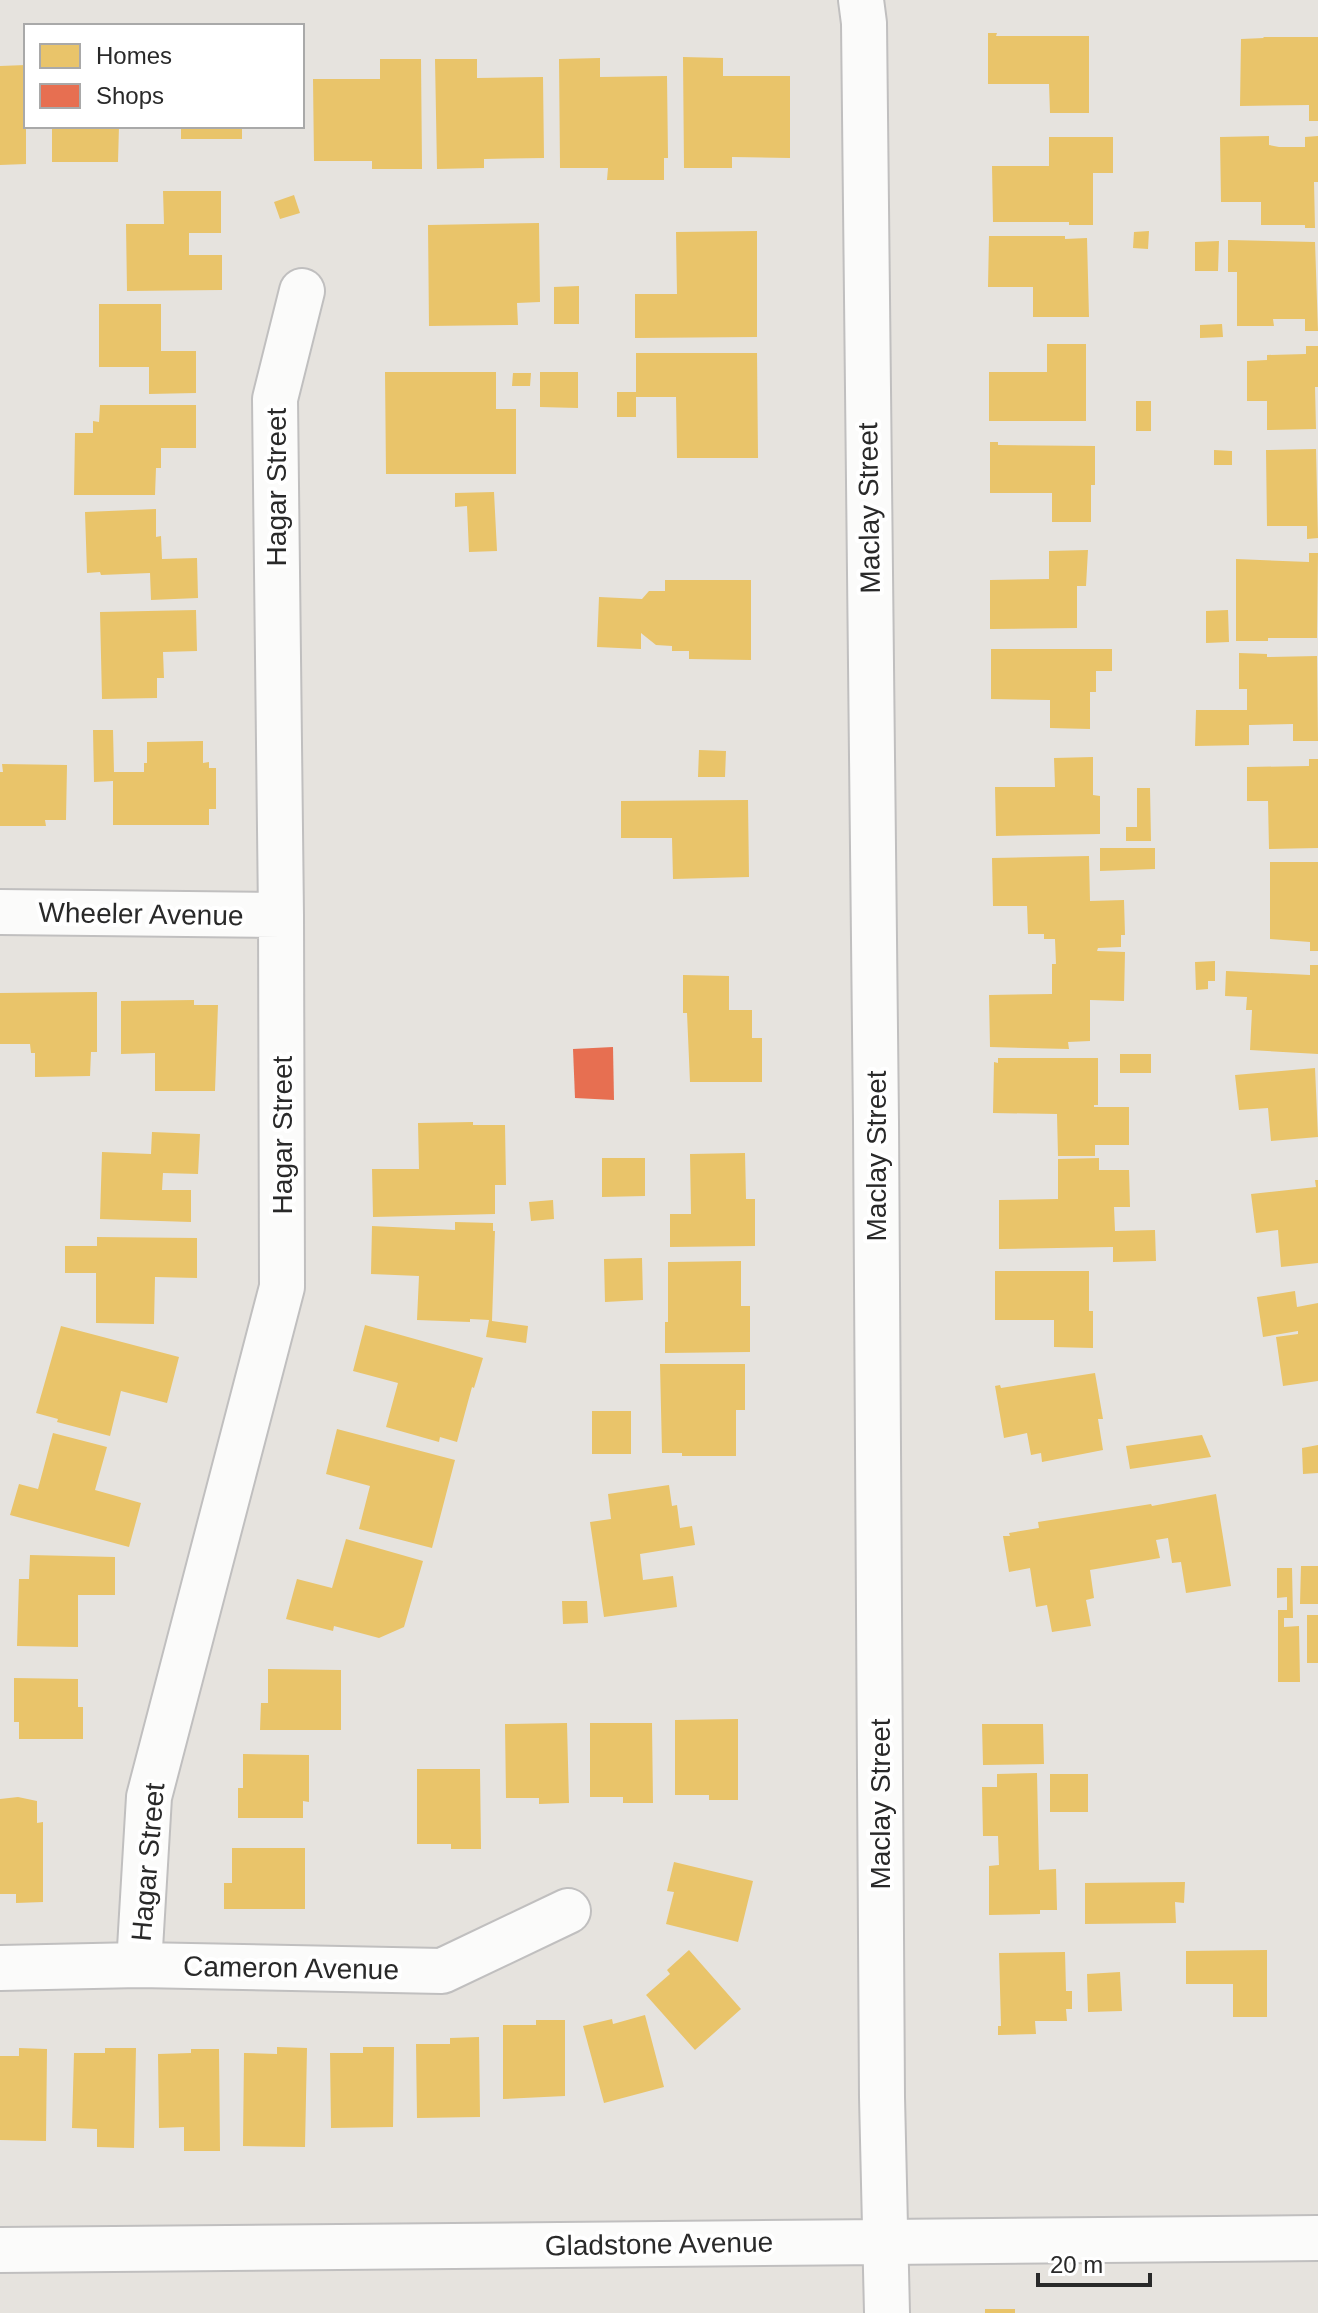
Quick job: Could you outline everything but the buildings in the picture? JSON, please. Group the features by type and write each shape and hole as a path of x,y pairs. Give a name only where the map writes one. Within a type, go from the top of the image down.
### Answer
{"street":[{"name":"Maclay Street","path":"861,0 864,23 882,2081 887,2313"},
{"name":"Hagar Street","path":"139,1965 149,1797 282,1287 275,399 302,291"},
{"name":"Wheeler Avenue","path":"0,912 281,915"},
{"name":"Cameron Avenue","path":"0,1968 139,1965 442,1971 568,1911"},
{"name":"Gladstone Avenue","path":"0,2250 1318,2238"}]}
